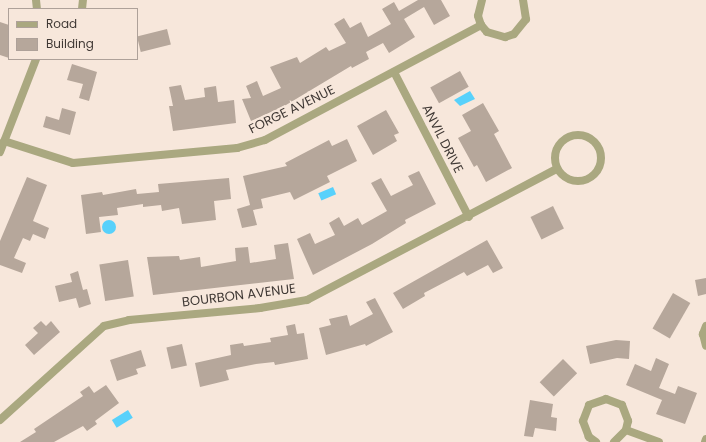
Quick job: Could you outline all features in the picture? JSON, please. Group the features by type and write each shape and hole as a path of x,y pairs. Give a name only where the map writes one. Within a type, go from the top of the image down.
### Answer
{"street":[{"path":"482,0 478,16 481,25 496,36 514,34 526,19 523,0"},
{"name":"FORGE AVENUE","path":"4,141 73,163 237,148 265,140 481,25"},
{"path":"0,152 36,60"},
{"name":"ANVIL DRIVE","path":"394,72 469,217"},
{"path":"585,135 599,147 601,165 589,179 571,180 557,169 555,151 567,137 585,135"},
{"name":"BOURBON AVENUE","path":"0,420 104,326 129,320 260,308 307,300 469,217 557,169"},
{"path":"706,326 704,334 706,346"},
{"path":"596,442 589,437 583,421 590,405 597,400 606,399 622,405 628,421 626,430 614,442"},
{"path":"626,430 659,442"}],"water":[{"path":"470,91 475,99 460,106 454,100"},
{"path":"333,187 336,194 321,201 318,193"},
{"path":"109,220 114,222 116,227 114,232 109,234 104,232 102,227 104,222"},
{"path":"128,410 133,418 117,428 112,420"}],"building":[{"path":"418,0 441,0 450,16 434,25 424,7 404,19 415,37 389,53 383,43 366,52 369,59 352,68 351,66 286,105 251,121 242,99 251,98 246,86 257,81 263,96 281,88 270,67 297,57 300,63 326,47 329,51 346,43 334,24 344,18 350,28 361,22 368,37 391,24 382,9 394,2 399,11"},
{"path":"0,22 8,25 8,58 0,55"},
{"path":"167,29 171,45 141,52 138,36"},
{"path":"72,64 97,72 89,101 79,98 83,84 67,80"},
{"path":"460,71 469,87 439,103 430,87"},
{"path":"181,85 185,100 205,97 204,88 216,86 218,102 234,100 236,123 173,131 169,106 173,106 169,87"},
{"path":"483,103 499,131 494,134 512,168 486,182 477,165 474,167 458,138 471,131 462,115"},
{"path":"62,108 76,112 70,135 43,127 46,116 59,120"},
{"path":"386,110 399,133 394,135 397,141 373,155 357,126"},
{"path":"347,139 357,161 327,176 330,182 294,200 290,192 261,199 263,208 253,210 257,225 242,228 237,209 250,205 243,176 287,166 285,163 329,140 332,146"},
{"path":"419,171 436,204 405,220 406,223 372,244 313,275 297,239 310,233 315,244 335,235 329,223 339,217 344,226 358,218 362,225 387,211 371,183 381,178 391,196 413,185 408,176"},
{"path":"27,177 47,185 33,221 49,228 45,239 33,234 30,241 23,238 14,258 26,263 22,273 0,265 0,241"},
{"path":"229,178 231,199 214,201 216,220 182,224 179,208 162,211 161,205 143,207 143,204 117,208 118,215 99,217 101,232 86,234 81,195 102,192 103,195 136,189 137,194 159,192 158,184"},
{"path":"553,206 564,228 541,239 531,217"},
{"path":"487,240 503,268 493,273 488,265 467,276 464,272 424,293 425,296 403,309 393,293"},
{"path":"288,243 294,279 153,295 147,257 179,256 180,260 200,257 201,267 236,261 235,248 248,247 250,263 276,259 274,245"},
{"path":"128,260 134,297 105,301 99,265"},
{"path":"78,271 83,290 87,289 91,304 79,308 76,298 59,302 55,286 72,282 70,274"},
{"path":"706,278 706,294 698,296 695,280"},
{"path":"673,293 690,303 670,339 652,329"},
{"path":"375,298 393,332 366,346 365,344 326,355 319,328 331,325 329,319 347,315 350,326 373,314 366,302"},
{"path":"41,321 46,326 51,321 60,332 34,355 25,345 38,333 33,328"},
{"path":"295,324 297,334 304,333 308,359 275,365 274,362 256,364 226,370 229,380 200,387 195,363 231,355 230,345 243,343 244,346 271,342 270,338 288,335 286,326"},
{"path":"616,340 630,341 629,359 617,358 590,364 586,346"},
{"path":"182,344 187,365 171,369 166,348"},
{"path":"141,350 146,366 136,369 138,374 117,381 110,360"},
{"path":"656,358 669,364 659,388 675,394 678,386 697,393 685,424 656,414 662,400 626,385 635,364 651,371"},
{"path":"563,359 577,373 554,396 540,382"},
{"path":"106,385 119,403 95,421 97,424 87,431 83,426 54,442 20,442 36,432 34,429 83,396 80,392 89,386 94,393"},
{"path":"530,400 553,404 551,417 557,418 556,431 535,428 533,437 524,436"}]}
